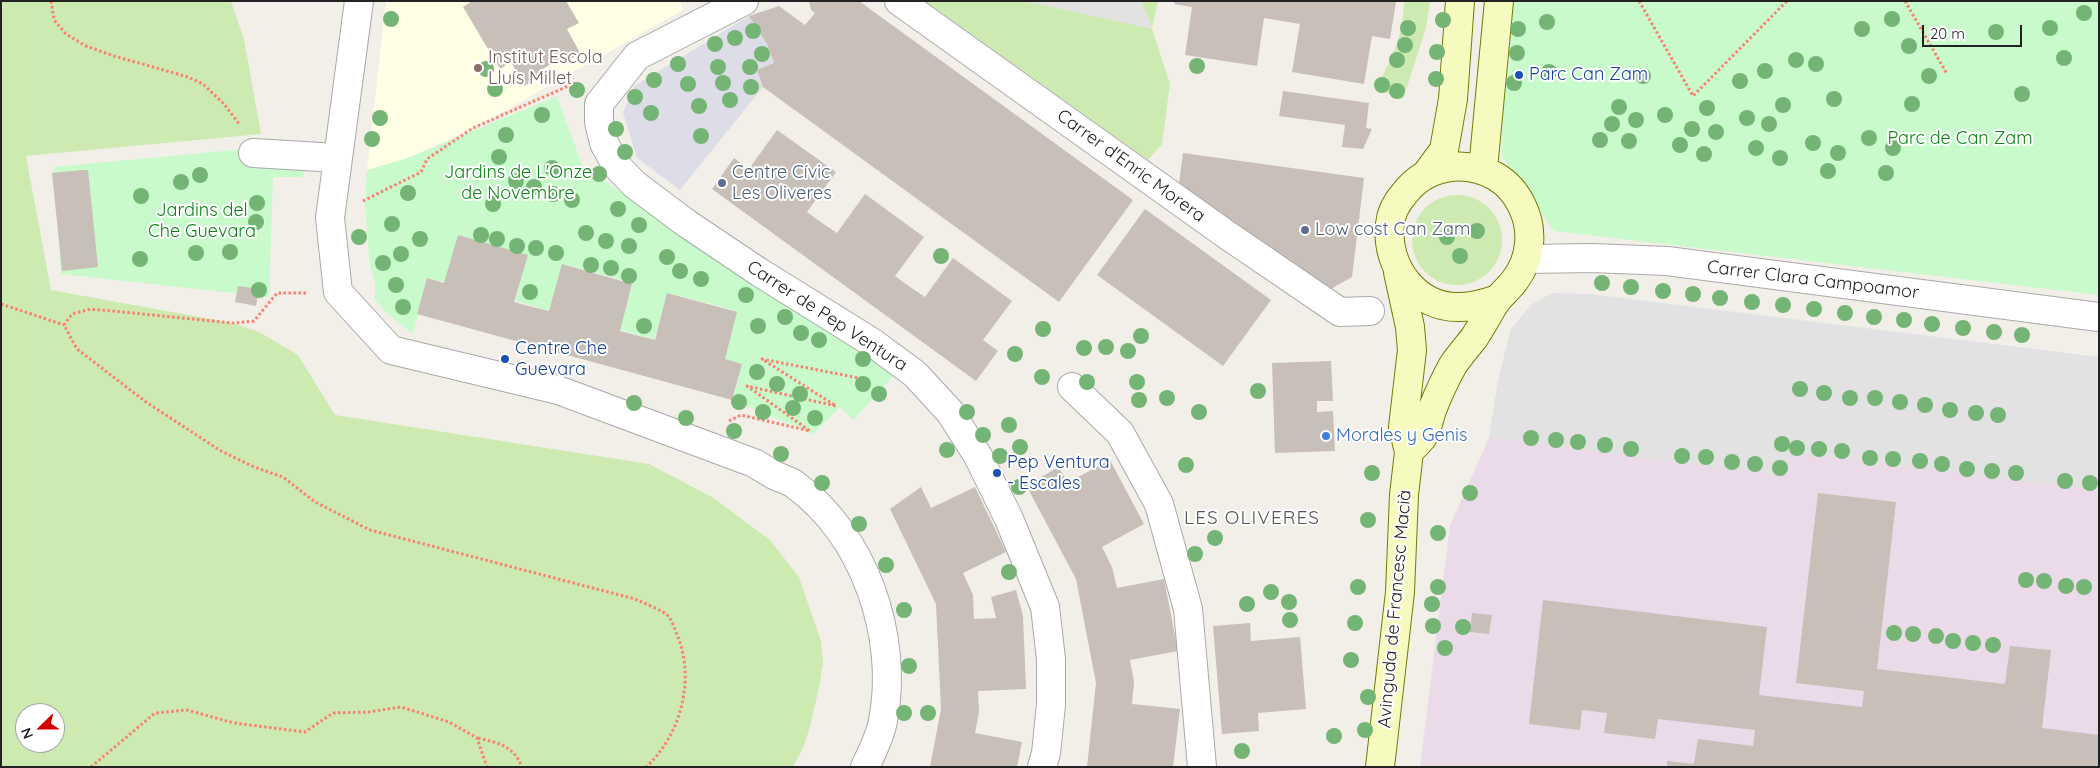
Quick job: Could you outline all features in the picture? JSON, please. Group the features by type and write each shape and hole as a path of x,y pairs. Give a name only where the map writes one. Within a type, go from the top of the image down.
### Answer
{"street":[{"path":"359,1 330,218 338,292 391,350 558,390 754,463 772,474 793,483 832,521 846,539 860,566 881,621 887,685 883,722 876,745 865,767"},
{"name":"Carrer de Pep Ventura","path":"744,1 637,56 600,104 599,122 604,143 616,165 634,184 686,223 758,272 873,343 915,374 950,412 978,456 1001,502 1045,607 1051,659 1051,705 1046,753 1042,767"},
{"name":"Carrer d'Enric Morera","path":"899,1 1227,235 1340,312 1370,311"},
{"path":"1460,1 1453,99 1444,150 1427,173 1410,186 1397,203 1390,223 1390,253 1405,282 1421,296 1440,305 1460,307 1498,300"},
{"path":"1483,169 1499,1"},
{"path":"253,153 338,158"},
{"path":"1408,452 1422,437 1453,365 1474,338 1498,300 1516,279 1527,259 1530,237 1527,215 1517,195 1502,180 1483,169 1464,166 1445,167 1427,173"},
{"name":"Carrer Clara Campoamor","path":"1527,259 1586,258 1667,261 2099,317"},
{"name":"Avinguda de Francesc Macià","path":"1380,767 1400,592 1404,495 1408,452 1403,427 1412,350 1410,327 1397,268"},
{"path":"1072,387 1120,433 1159,504 1188,608 1202,767"}],"path":[{"path":"51,1 54,20 66,34 86,46 114,56 188,76 203,84 238,121 253,153"},
{"path":"1639,1 1693,96 1787,1"},
{"path":"1905,1 1947,74"},
{"path":"362,202 420,172 426,159 473,128 578,81"},
{"path":"64,325 72,314 91,309 234,323 254,321 276,293 338,292"},
{"path":"1,304 64,325 77,349 146,402 221,451 254,467 283,477 315,502 370,530 635,600 669,616 682,645 686,688 678,719 658,755 646,767"},
{"path":"692,440 741,415 810,431 747,386 836,406 762,359 875,382"},
{"path":"92,767 155,713 186,710 234,723 306,732 333,713 368,712 401,707 449,722 477,738 504,744 519,758 522,767"},
{"path":"477,738 487,767"}],"shaded area":[{"name":"Institut Escola Lluís Millet","path":"386,1 680,1 683,10 467,132 408,158 367,170"},
{"path":"1025,1 1141,1 1152,29"},
{"path":"749,16 767,44 774,63 757,70 763,87 680,190 637,158 623,113 634,86"},
{"path":"1552,293 1590,294 2099,357 2099,490 1789,452 1787,476 1489,438 1498,381 1511,329 1531,305"},
{"path":"1511,329 2099,357 2099,767 1420,767 1450,525 1489,438 1498,381"}],"green space":[{"path":"1,1 231,1 244,39 261,134 26,156 51,290 233,323 259,332 298,355 335,415 649,464 712,497 770,540 799,577 821,641 823,662 820,683 810,727 803,748 793,767 1,767"},
{"path":"925,1 1025,1 1152,28 1141,1 1158,1 1152,29 1170,84 1162,144 1148,160"},
{"path":"1404,1 1430,1 1426,28 1403,99 1376,89 1392,57 1399,37"},
{"name":"Parc de Can Zam","path":"1513,1 2099,1 2099,295 1554,231 1502,157 1503,113 1509,64"},
{"name":"Jardins de L'Onze de Novembre","path":"557,96 582,165 654,216 896,373 853,420 840,407 813,434 733,400 742,364 725,359 737,311 668,293 654,339 620,330 633,283 563,264 550,311 515,301 527,255 458,236 445,282 427,278 413,334 387,313 375,300 375,282 370,267 365,206 367,170 408,158"},
{"name":"Jardins del Che Guevara","path":"266,147 304,165 303,177 273,177 269,297 61,274 54,167"},
{"path":"1457,195 1474,199 1489,208 1498,223 1502,240 1498,257 1489,272 1474,281 1457,285 1440,281 1425,272 1416,257 1412,240 1416,223 1425,208 1440,199"}],"building":[{"path":"472,1 566,1 579,23 567,29 580,53 564,63 561,58 538,72 541,76 524,86 511,62 500,69 463,7"},
{"path":"809,1 859,1 1133,200 1059,302 763,87 757,70 774,63 767,44 749,16 779,6 805,25 815,13 811,10"},
{"path":"1175,1 1396,2 1390,39 1372,36 1364,84 1292,72 1300,24 1264,18 1257,66 1185,55 1192,7 1174,4"},
{"path":"1283,91 1369,103 1366,128 1372,129 1363,149 1342,147 1345,125 1279,116"},
{"path":"777,130 836,172 807,212 822,223 837,233 865,194 924,237 895,276 910,287 925,297 953,258 1012,301 983,340 998,351 976,381 712,189 734,158 749,169"},
{"name":"Low cost Can Zam","path":"1183,153 1364,178 1352,277 1329,290 1179,183"},
{"path":"88,170 98,267 62,271 52,173"},
{"path":"1145,209 1271,300 1223,366 1097,275"},
{"path":"458,235 528,255 514,302 532,307 549,311 562,264 632,284 620,331 655,340 667,293 737,312 725,359 742,364 732,400 417,314 427,278 444,283"},
{"path":"238,286 259,289 256,306 235,302"},
{"path":"1331,361 1333,401 1317,401 1317,412 1333,411 1335,451 1275,453 1272,363"},
{"path":"1110,460 1144,524 1102,547 1112,567 1117,588 1164,579 1178,651 1130,660 1134,682 1132,704 1180,709 1173,767 1087,767 1096,683 1076,579 1026,485 1059,467 1067,483"},
{"path":"921,487 931,508 975,487 1006,552 963,573 973,595 974,619 996,618 991,597 1016,590 1023,616 1026,689 978,691 979,712 975,733 1022,742 1017,767 930,767 941,709 936,604 890,509"},
{"path":"1818,493 1896,502 1877,669 2005,684 2010,646 2051,650 2042,728 2099,735 2099,767 1667,767 1667,761 1694,764 1698,739 1753,746 1755,730 1658,719 1655,739 1604,733 1607,713 1582,710 1580,730 1529,724 1543,600 1767,627 1759,695 1862,707 1864,691 1796,683"},
{"path":"1472,613 1492,615 1489,634 1470,632"},
{"path":"1250,623 1251,641 1300,637 1306,709 1258,713 1259,731 1222,734 1213,626"}],"place":[{"name":"Institut Escola Lluís Millet","path":"478,68"},
{"name":"Parc Can Zam","path":"1519,75"},
{"name":"Centre Cívic Les Oliveres","path":"722,183"},
{"name":"Low cost Can Zam","path":"1305,230"},
{"name":"Centre Che Guevara","path":"505,359"},
{"name":"Morales y Genis","path":"1326,436"},
{"name":"Pep Ventura - Escales","path":"997,473"}],"district":[{"name":"LES OLIVERES","path":"1252,518"}]}
